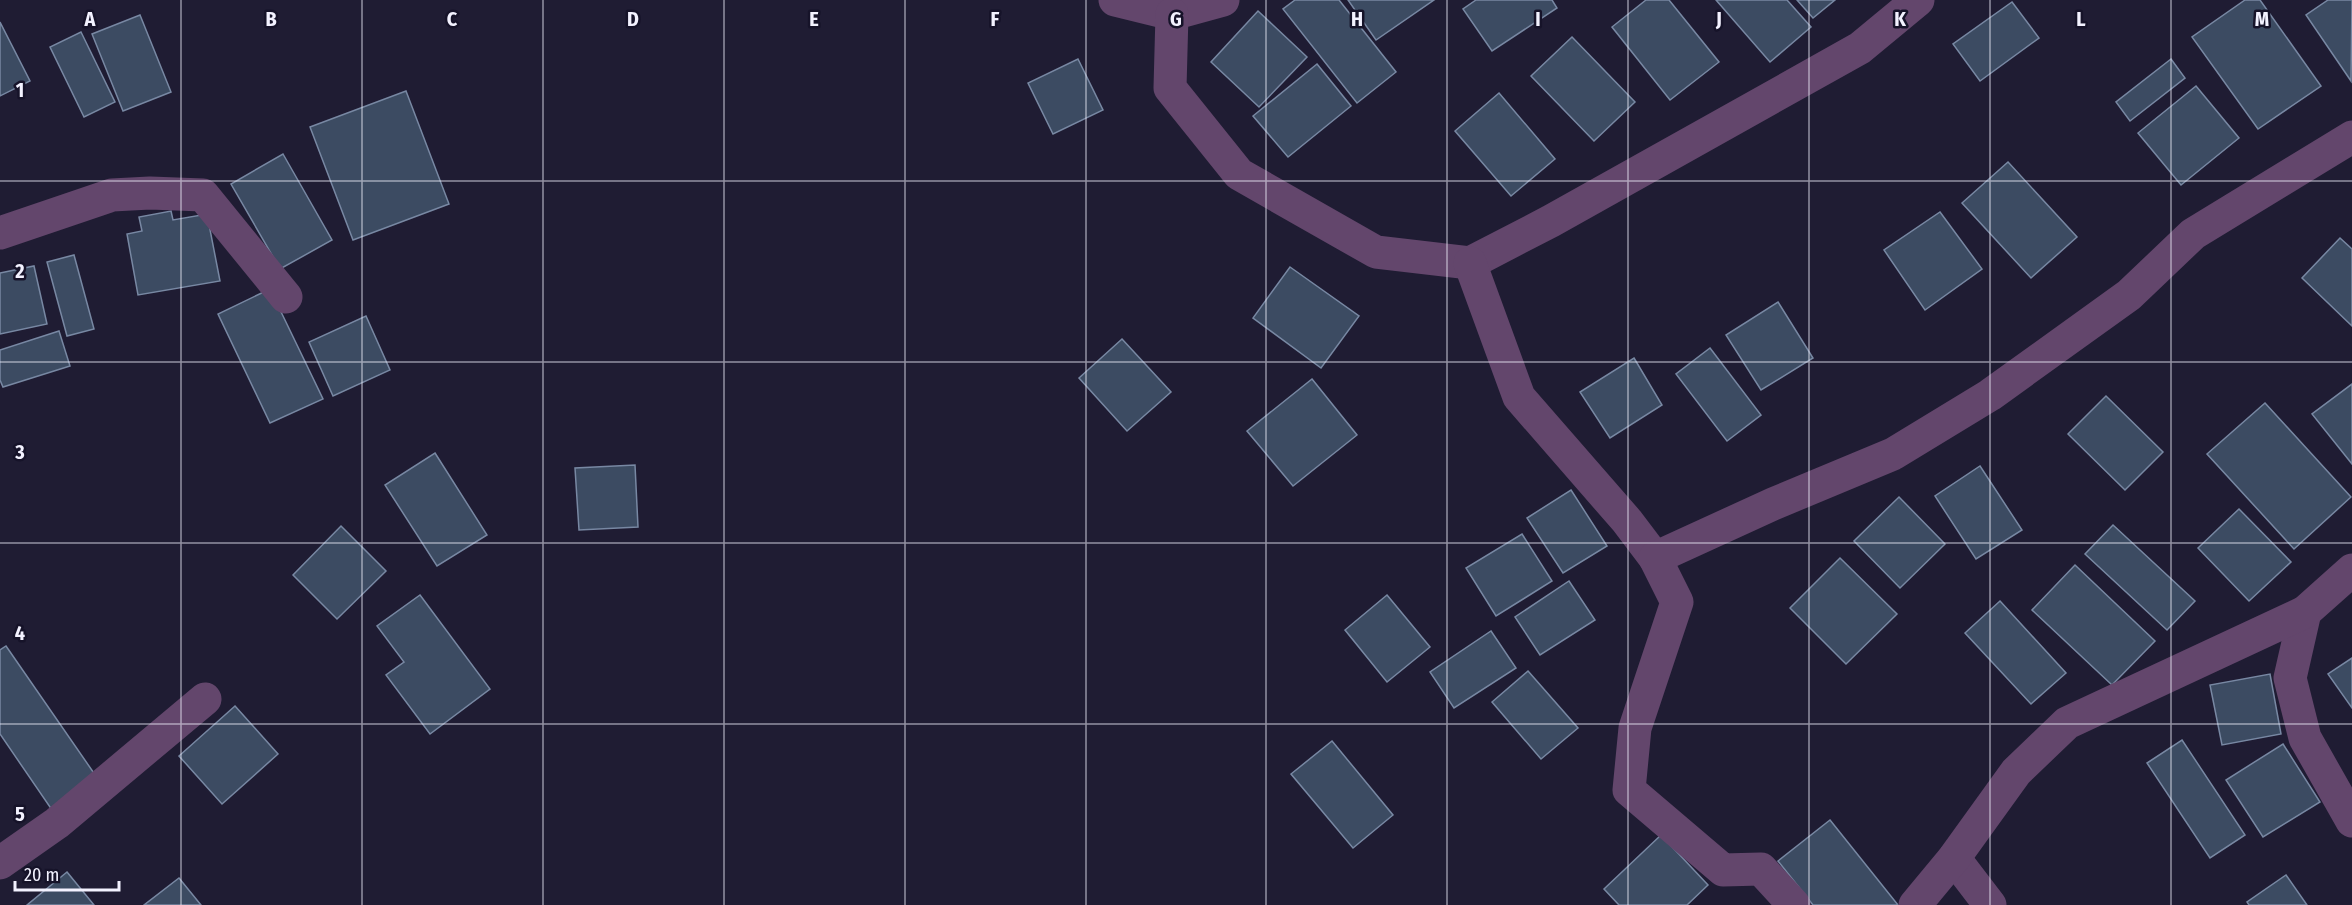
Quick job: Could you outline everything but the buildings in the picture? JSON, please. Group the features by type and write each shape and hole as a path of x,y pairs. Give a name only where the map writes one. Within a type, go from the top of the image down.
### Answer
{"street":[{"path":"1115,0 1172,14 1223,0"},
{"path":"1172,14 1170,88 1239,174 1376,252 1470,263 1551,221 1860,48 1918,0"},
{"path":"1655,558 1773,504 1893,454 1990,395 2129,295 2193,234 2352,137"},
{"path":"0,233 112,195 150,193 203,195 286,297"},
{"path":"1470,263 1519,397 1627,520 1655,558 1677,602 1635,728 1629,790 1723,870 1761,869 1794,905"},
{"path":"1915,905 1954,858 2016,772 2067,723 2305,612 2352,570"},
{"path":"2305,612 2290,678 2305,738 2352,821"},
{"path":"0,863 57,823 205,699"},
{"path":"1954,858 1990,905"}]}
